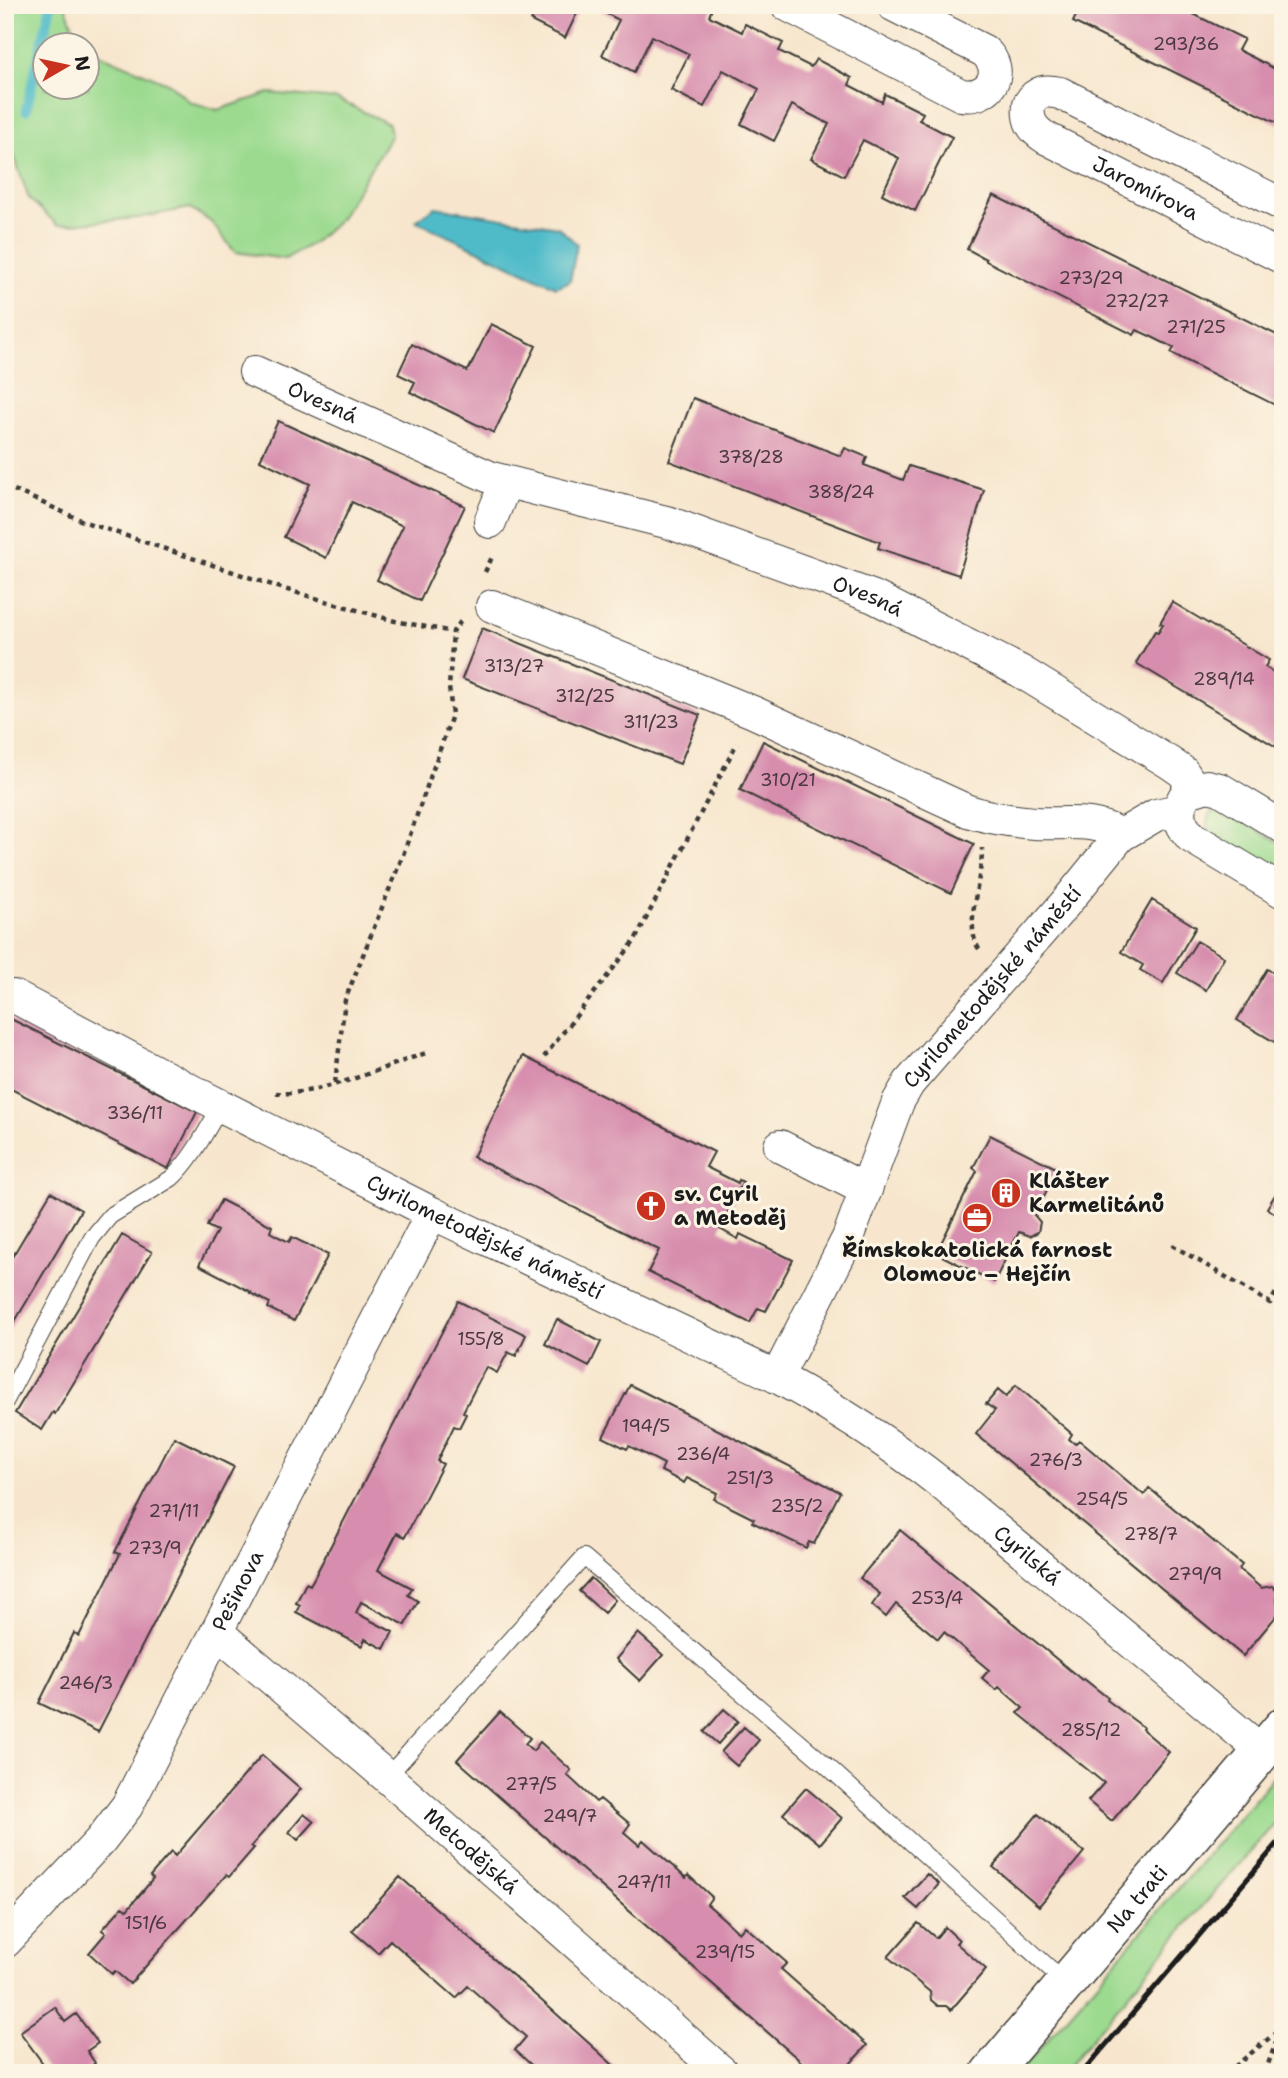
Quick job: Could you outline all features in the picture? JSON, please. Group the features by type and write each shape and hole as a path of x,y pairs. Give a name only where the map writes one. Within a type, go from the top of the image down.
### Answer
{"main road":[{"name":"Na trati","path":"990,2073 1273,1740"}],"street":[{"path":"787,5 961,95 977,96 988,89 995,72 990,56 893,5"},
{"path":"992,83 1029,104 1041,92 1049,90 1060,93 1283,205"},
{"name":"Jaromírova","path":"1029,104 1032,127 1046,138 1283,258"},
{"name":"Ovesná","path":"255,372 492,478 497,505 670,523 874,597 980,649 1032,678 1183,772 1186,799 1181,826 1191,837 1283,892"},
{"path":"478,602 753,712 968,811 1000,819 1035,823 1097,824 1120,836 1207,786 1227,794 1283,827"},
{"name":"Cyrilometodějské náměstí","path":"13,996 432,1213 777,1377 848,1238 898,1102 909,1083 1064,905 1120,836"},
{"path":"780,1146 866,1189"},
{"name":"Pešinova","path":"5,1942 100,1841 127,1806 432,1213"},
{"name":"Cyrilská","path":"777,1377 893,1446 1086,1603 1273,1740"},
{"name":"Metodějská","path":"218,1633 387,1777 723,2073"}],"lane":[{"path":"5,1402 92,1238 110,1216 172,1178 180,1170 192,1156 221,1106"},
{"path":"387,1777 584,1557 825,1764 1067,1983"}],"path":[{"path":"5,486 85,522 284,589 395,621 453,632"},
{"path":"335,1083 345,1000 403,855 452,715 449,687 453,632 478,602 496,548 499,527 497,505"},
{"path":"544,1057 634,942 753,712"},
{"path":"981,845 982,867 972,920 976,945 1002,975"},
{"path":"265,1090 277,1094 289,1093 335,1083 426,1053"},
{"path":"1172,1245 1270,1303 1283,1281"},
{"path":"1265,2073 1283,2022"},
{"path":"1227,2073 1279,2030"}],"green space":[{"path":"5,5 65,5 75,32 32,32 32,102 102,102 102,55 170,84 190,102 218,110 269,93 337,99 389,124 391,135 339,220 313,243 285,259 235,252 211,222 190,208 138,218 58,225 29,199 14,156 5,144"},
{"path":"1223,811 1283,845 1283,879 1207,830 1210,813"},
{"path":"1283,1765 1283,1814 1063,2073 1019,2073 1258,1796"}],"water":[{"path":"435,207 558,227 577,244 570,281 556,287 416,221"}],"building":[{"path":"539,5 581,5 565,38 531,21"},
{"path":"590,5 706,5 712,9 709,16 742,32 745,24 783,43 779,51 811,67 816,59 852,78 849,85 882,102 885,94 923,113 919,120 952,137 915,211 882,194 899,158 863,140 844,176 811,159 829,124 792,105 774,141 741,124 759,89 723,70 704,107 671,90 689,54 652,36 634,72 602,55 619,20"},
{"path":"1081,5 1175,5 1244,39 1238,50 1273,68 1279,56 1283,58 1283,126 1073,22"},
{"path":"993,195 1283,338 1283,409 1171,353 1174,348 1137,330 1134,335 967,249"},
{"path":"491,324 536,346 494,433 410,392 415,382 398,374 412,344 467,371"},
{"path":"693,398 841,456 845,448 867,457 864,465 903,480 909,466 984,490 959,575 878,548 880,542 669,461"},
{"path":"278,421 465,506 420,601 377,580 403,526 352,502 326,558 284,537 310,484 260,460"},
{"path":"1172,602 1269,660 1265,667 1283,678 1283,751 1136,663 1155,631 1158,632 1163,624 1160,623"},
{"path":"482,628 700,715 680,764 462,679"},
{"path":"763,741 974,844 951,893 740,790"},
{"path":"1152,900 1196,927 1163,983 1140,970 1143,965 1121,952"},
{"path":"1197,941 1224,957 1206,990 1177,973"},
{"path":"1267,969 1283,978 1283,1047 1237,1020"},
{"path":"5,1016 197,1112 168,1169 5,1086"},
{"name":"sv. Cyril a Metoděj","path":"523,1056 714,1152 706,1167 738,1183 739,1180 743,1182 720,1229 738,1239 740,1234 793,1260 766,1311 758,1308 750,1323 648,1272 659,1250 473,1157"},
{"name":"Klášter Karmelitánů","path":"990,1135 1058,1169 1034,1215 1040,1222 1038,1232 1030,1236 1019,1232 994,1282 936,1253 977,1171 973,1168"},
{"path":"1283,1182 1283,1219 1267,1208"},
{"path":"51,1192 81,1210 5,1338 5,1269"},
{"path":"221,1200 272,1226 270,1232 279,1237 289,1242 292,1237 328,1255 294,1321 268,1308 270,1303 199,1265 217,1231 207,1226"},
{"path":"122,1235 152,1252 55,1414 53,1412 42,1430 15,1413"},
{"path":"458,1301 526,1335 516,1356 508,1352 497,1373 486,1367 463,1412 466,1414 459,1428 454,1426 437,1461 443,1464 405,1537 397,1533 378,1570 412,1588 408,1595 418,1601 405,1625 361,1602 356,1613 393,1632 384,1649 365,1639 362,1646 296,1612 300,1605 296,1603 306,1583 310,1585 314,1578"},
{"path":"557,1319 601,1342 589,1367 545,1344"},
{"path":"630,1385 840,1492 814,1544 809,1542 806,1548 752,1522 754,1519 714,1499 717,1493 687,1478 684,1483 661,1471 664,1464 629,1446 627,1449 603,1437"},
{"path":"1016,1385 1072,1434 1069,1439 1075,1444 1079,1440 1144,1495 1149,1488 1242,1565 1239,1569 1261,1588 1272,1586 1277,1591 1277,1601 1283,1608 1243,1656 976,1434 995,1410 986,1404 998,1390 1006,1397"},
{"path":"174,1437 234,1467 98,1732 39,1703 74,1633 79,1636 120,1554 115,1552"},
{"path":"900,1530 1082,1680 1108,1698 1107,1700 1143,1727 1142,1729 1169,1752 1112,1821 1088,1801 1104,1783 1018,1713 1023,1708 999,1687 996,1690 982,1678 989,1670 944,1632 938,1639 896,1604 886,1617 872,1605 880,1594 860,1578"},
{"path":"591,1578 615,1600 604,1613 579,1591"},
{"path":"638,1633 663,1655 640,1681 616,1659"},
{"path":"724,1709 738,1721 718,1744 704,1732"},
{"path":"500,1712 530,1738 525,1744 533,1751 540,1742 571,1770 567,1775 596,1802 600,1799 630,1824 624,1832 639,1845 643,1840 712,1897 707,1904 739,1933 745,1926 787,1963 781,1969 867,2045 842,2073 814,2073 457,1760"},
{"path":"744,1727 759,1740 737,1766 721,1752"},
{"path":"262,1755 301,1789 251,1846 254,1848 229,1877 226,1875 130,1984 115,1971 112,1974 89,1953 106,1933 102,1930 122,1907 127,1910 153,1879 150,1876 171,1852 175,1856"},
{"path":"806,1788 842,1818 820,1844 783,1814"},
{"path":"304,1814 314,1822 298,1840 289,1832"},
{"path":"1038,1814 1084,1852 1039,1906 993,1867"},
{"path":"927,1874 939,1884 918,1909 905,1898"},
{"path":"400,1877 622,2073 540,2073 515,2050 526,2037 468,1986 456,1998 390,1940 378,1953 352,1931"},
{"path":"918,1923 936,1938 945,1927 959,1940 956,1943 986,1969 951,2010 946,2006 938,2006 931,2000 930,1992 888,1957"},
{"path":"55,2007 65,2022 76,2014 98,2043 87,2051 95,2063 82,2073 50,2073 20,2032"}],"waterway":[{"path":"26,110 51,5"}],"railway":[{"path":"1082,2073 1283,1837"}],"place":[{"name":"Klášter Karmelitánů","path":"1006,1193"},
{"name":"sv. Cyril a Metoděj","path":"651,1206"},
{"name":"Římskokatolická farnost Olomouc – Hejčín","path":"977,1218"}]}
